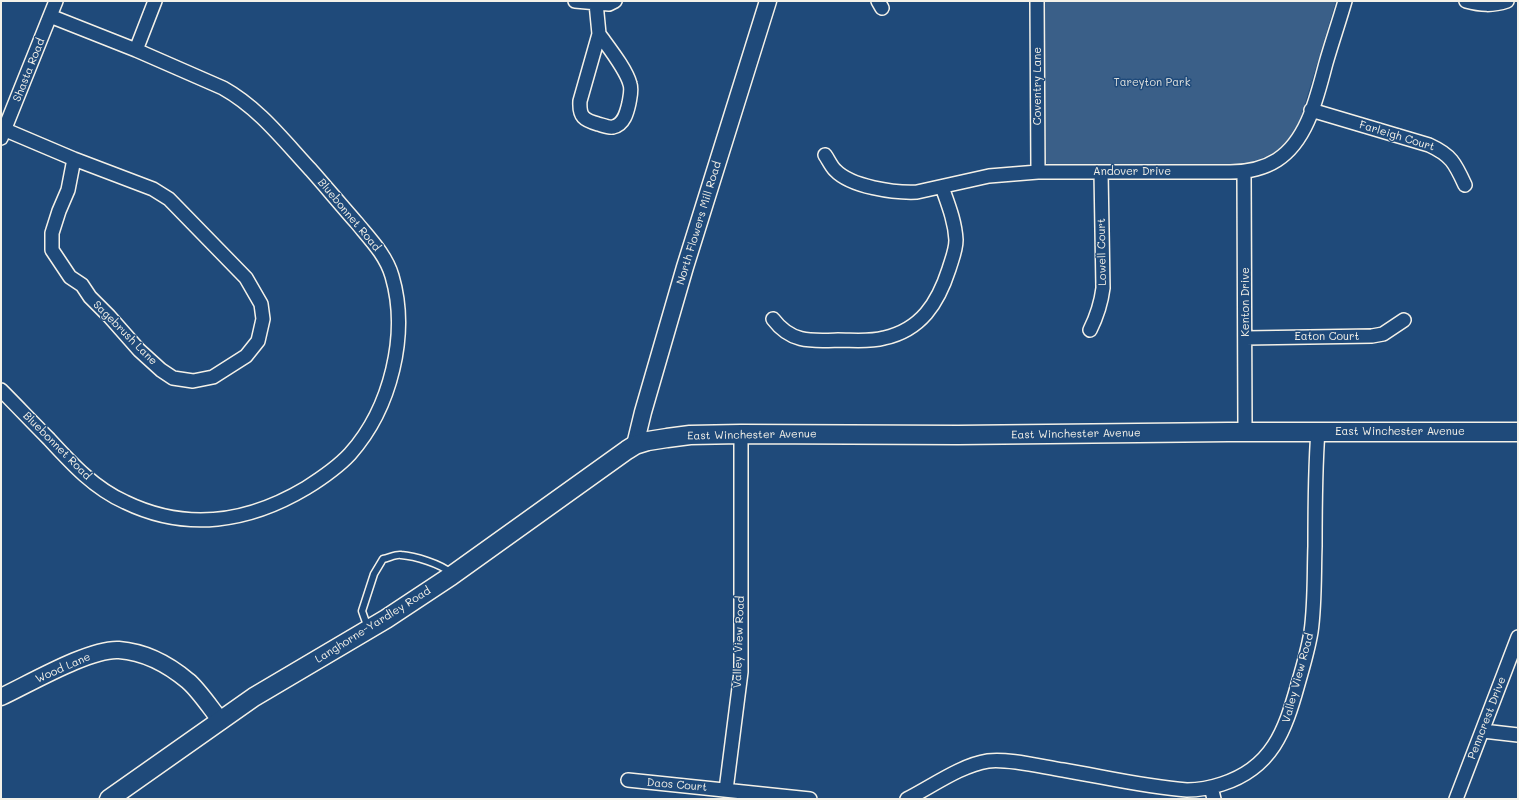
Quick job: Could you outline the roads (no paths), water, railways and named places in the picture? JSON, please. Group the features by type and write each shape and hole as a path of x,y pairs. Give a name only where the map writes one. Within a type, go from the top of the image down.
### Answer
{"main road":[{"name":"East Winchester Avenue","path":"635,446 648,441 674,437 741,434 812,433 958,435 1318,431 1518,432"},
{"name":"Langhorne-Yardley Road","path":"109,799 254,697 368,630 453,574 635,446"}],"street":[{"name":"Shasta Road","path":"2,132 56,1"},
{"path":"136,50 155,1"},
{"path":"575,1 609,4 615,1"},
{"name":"North Flowers Mill Road","path":"635,446 643,412 685,268 768,1"},
{"name":"Coventry Lane","path":"1037,1 1038,172"},
{"name":"Andover Drive","path":"824,155 835,170 848,180 883,189 905,192 917,192 989,176 1038,172 1244,172 1263,167 1277,160 1297,140 1311,110 1345,1"},
{"path":"1466,1 1486,5 1507,1"},
{"path":"596,3 600,34 579,109 582,117 587,121 612,128 623,120 627,114 631,91 630,84 624,72 600,34"},
{"name":"Bluebonnet Road","path":"1,390 78,470 106,492 138,508 162,515 199,520 232,518 254,512 283,501 320,480 350,454 376,416 386,393 395,359 399,329 397,299 393,277 389,266 379,249 329,190 254,109 223,88 136,50 50,16"},
{"name":"Farleigh Court","path":"1311,110 1429,145 1442,151 1458,169 1465,185"},
{"name":"Sagebrush Lane","path":"2,132 74,159 152,189 169,199 246,278 261,304 263,319 258,341 246,356 213,377 193,381 173,378 161,370 139,350 109,316 90,298 82,285 70,277 52,250 52,233 69,185 74,159"},
{"name":"Lowell Court","path":"1090,330 1101,303 1103,288 1101,172"},
{"name":"Kenton Drive","path":"1244,172 1246,338 1245,432"},
{"path":"773,319 780,328 792,337 825,341 884,338 902,332 914,325 936,301 943,287 954,252 956,240 954,227 942,187"},
{"name":"Eaton Court","path":"1246,338 1372,336 1383,334 1404,320"},
{"name":"Valley View Road","path":"907,799 938,781 988,761 1028,764 1158,787 1188,790 1203,789 1213,793 1257,765 1276,744 1286,724 1306,655 1311,630 1314,586 1315,468 1318,431"},
{"name":"Valley View Road","path":"726,790 741,672 741,434"},
{"name":"Penncrest Drive","path":"1456,799 1518,637"},
{"name":"Wood Lane","path":"1,697 92,654 118,650 143,654 161,662 189,681 221,721"},
{"path":"1483,731 1518,735"},
{"name":"Daos Court","path":"628,780 726,790"},
{"path":"726,790 810,799"}],"lane":[{"path":"368,630 362,611 374,574 383,559 400,555 426,561 446,568 453,574"}],"park label":[{"name":"Tareyton Park","path":"1152,83"}]}
